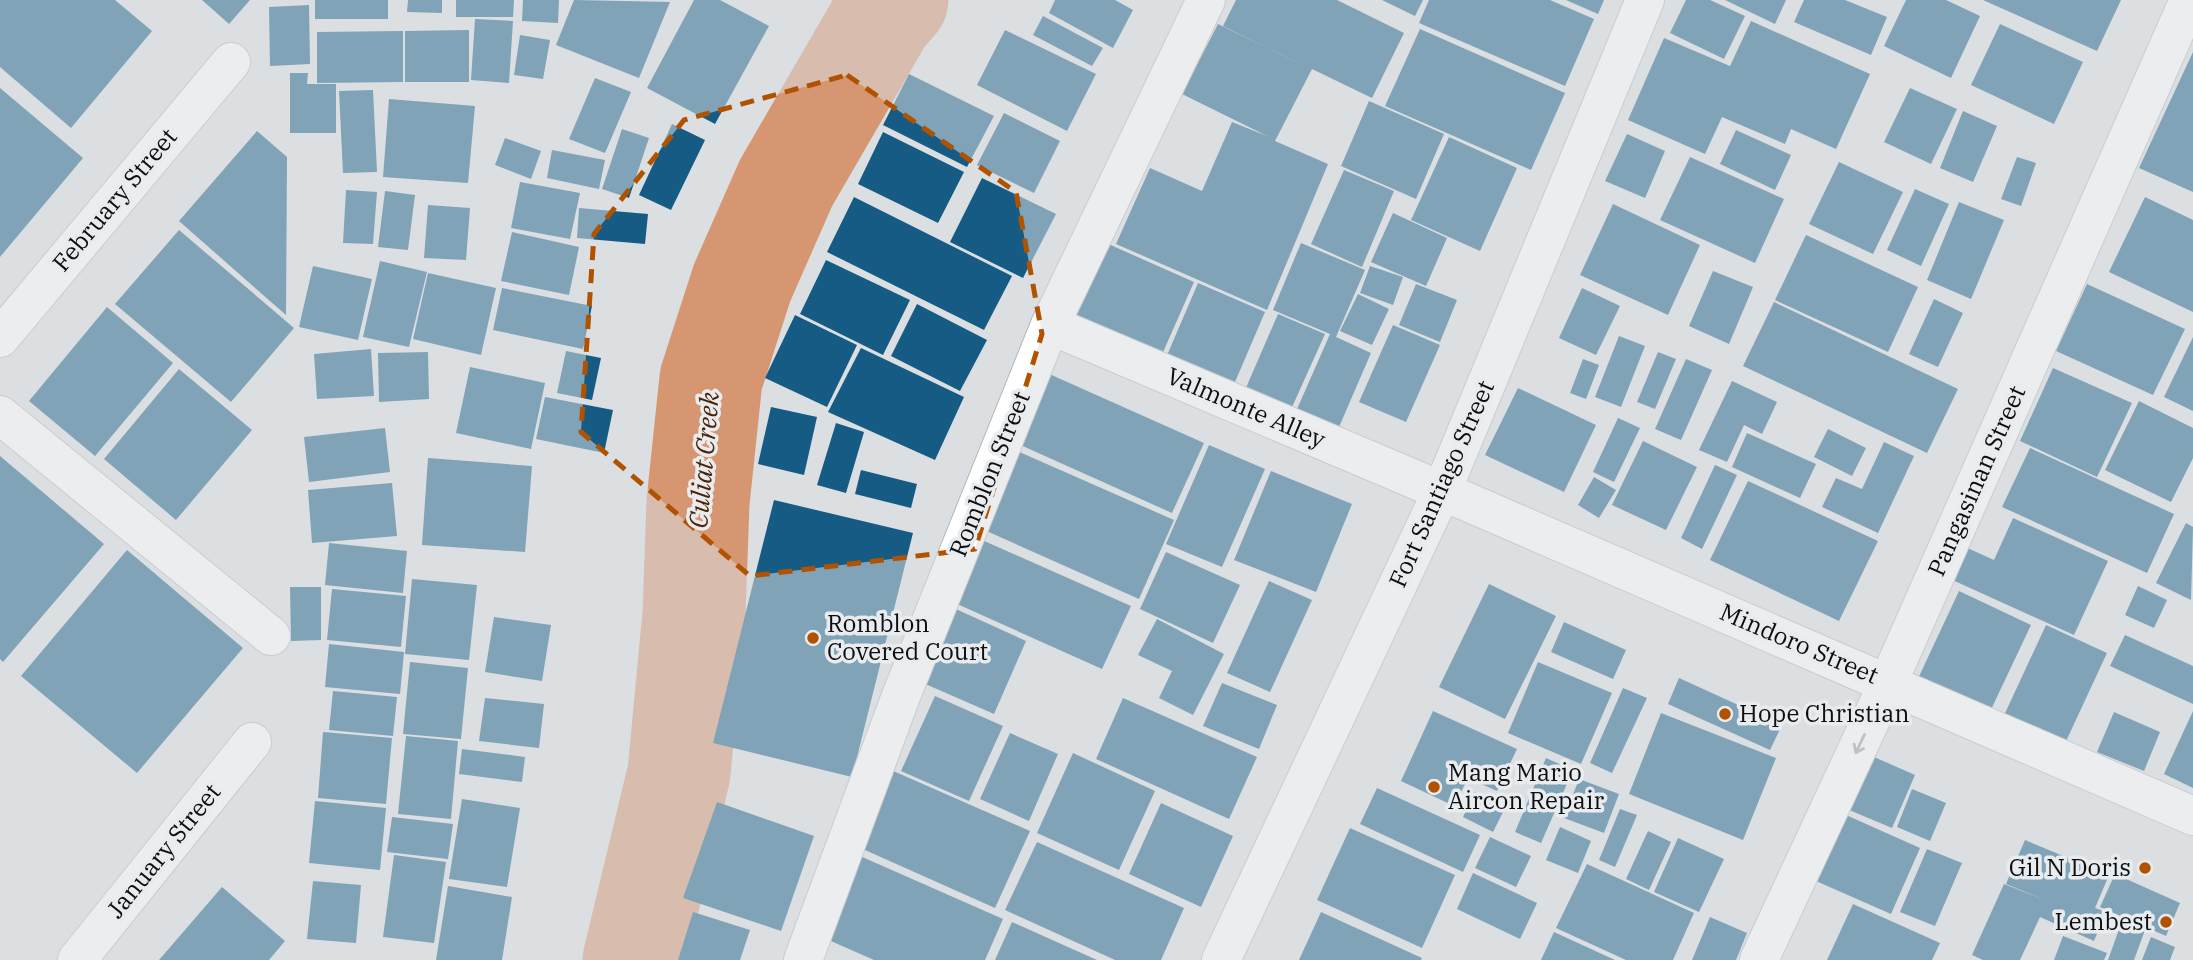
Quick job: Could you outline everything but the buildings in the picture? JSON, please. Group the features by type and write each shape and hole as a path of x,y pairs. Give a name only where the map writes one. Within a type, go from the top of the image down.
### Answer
{"street":[{"name":"Romblon Street","path":"803,960 901,696 1050,325 1206,0"},
{"name":"Fort Santiago Street","path":"1220,960 1443,491 1645,0"},
{"name":"Pangasinan Street","path":"1759,960 1888,683 2189,0"},
{"name":"February Street","path":"4,327 230,62"},
{"name":"Valmonte Alley","path":"1050,325 1443,491"},
{"path":"0,415 271,636"},
{"name":"Mindoro Street","path":"1443,491 2193,816"},
{"name":"January Street","path":"77,960 252,742"}],"highlighted area":[{"path":"847,75 1016,192 1042,334 975,549 750,576 581,432 594,234 684,120"}],"waterway":[{"name":"Culiat Creek","path":"634,960 679,773 694,614 698,502 711,379 742,283 786,183 883,16 897,0"}],"place":[{"name":"Romblon Covered Court","path":"813,638"},
{"name":"Hope Christian","path":"1725,714"},
{"name":"Mang Mario Aircon Repair","path":"1434,787"},
{"name":"Gil N Doris","path":"2145,868"},
{"name":"Lembest","path":"2166,922"}]}
